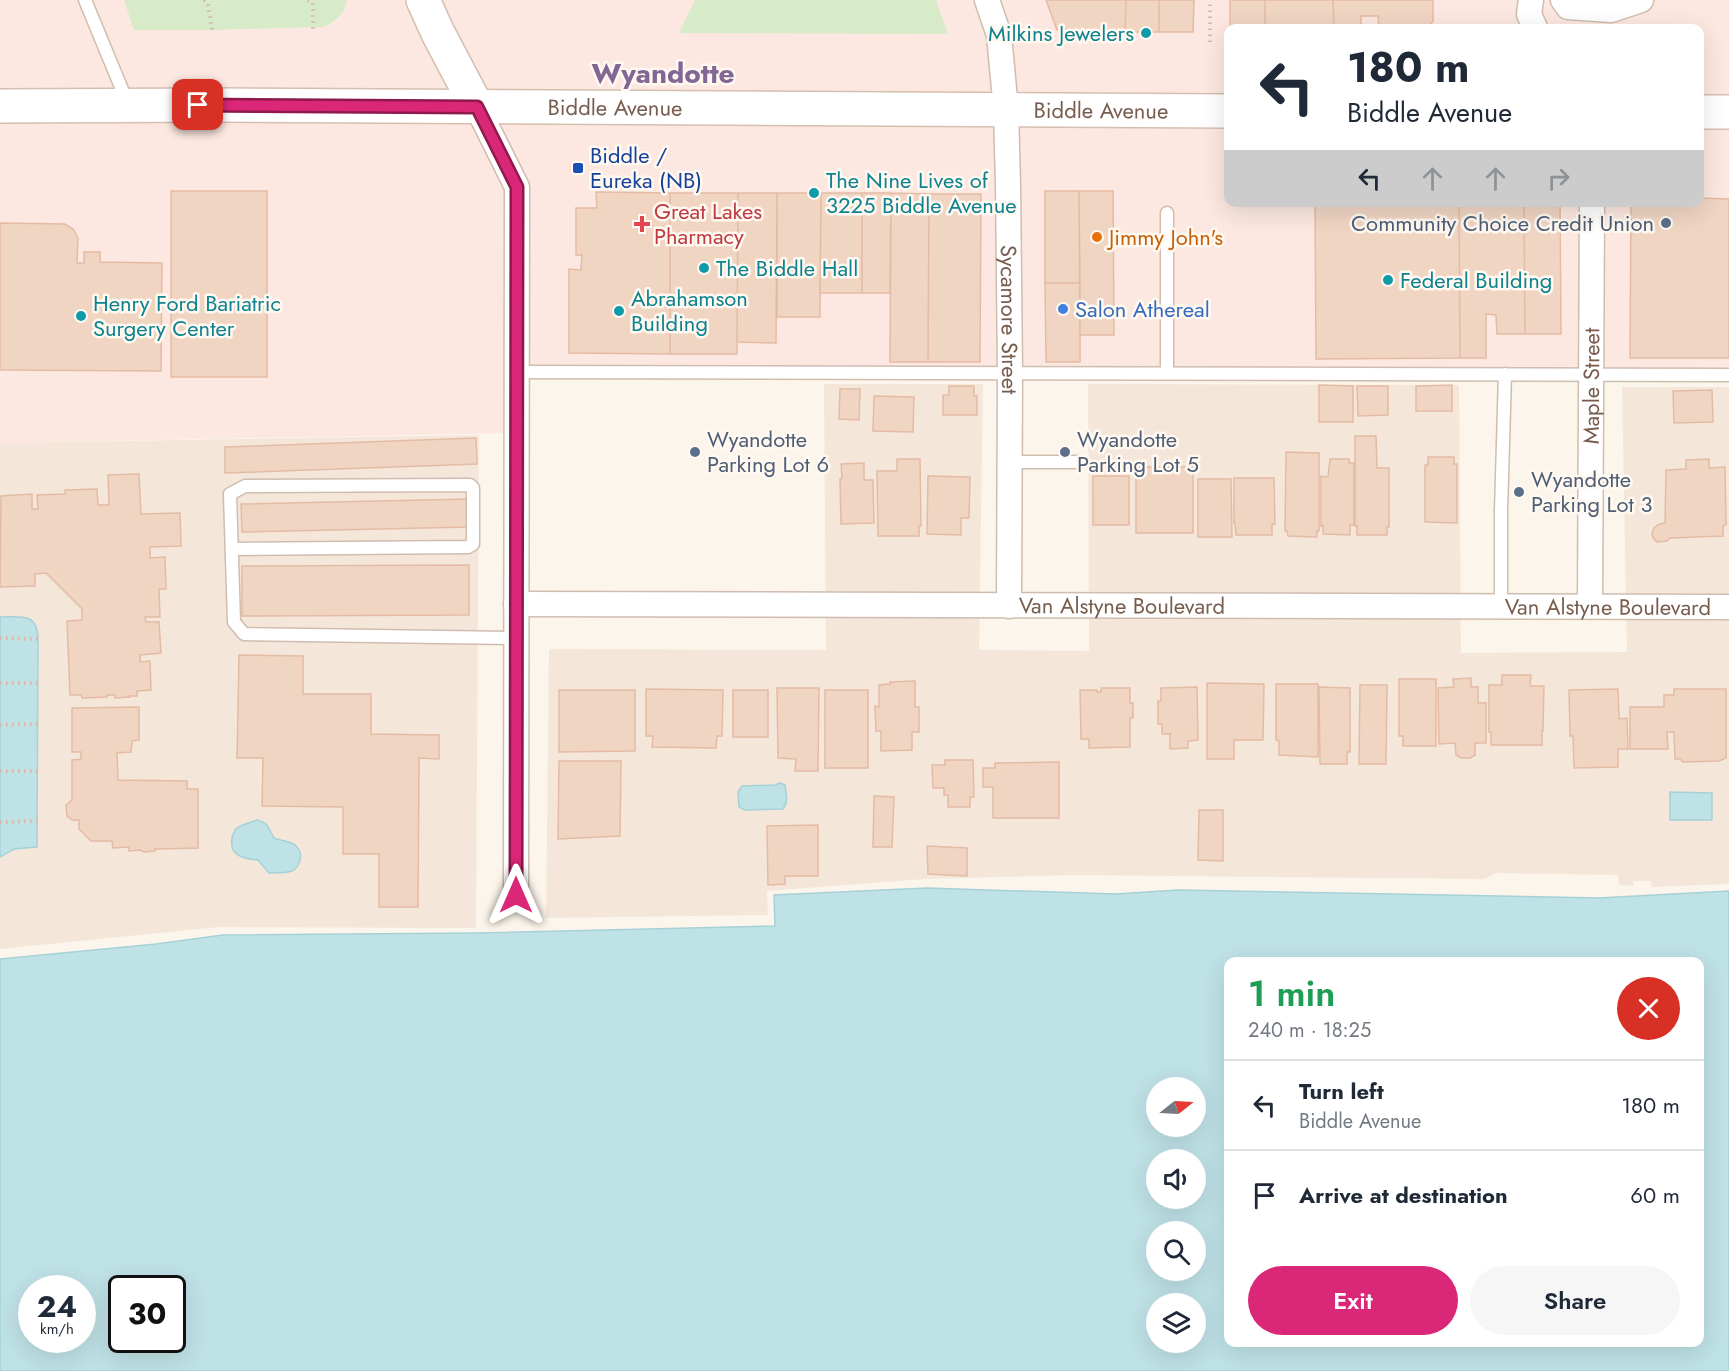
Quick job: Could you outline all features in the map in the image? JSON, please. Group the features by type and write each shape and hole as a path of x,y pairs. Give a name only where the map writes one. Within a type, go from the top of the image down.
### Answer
{"main road":[{"path":"423,0 477,107"},
{"name":"Biddle Avenue","path":"0,106 221,105 1224,111"},
{"path":"1704,112 1729,112"}],"street":[{"name":"Sycamore Street","path":"987,0 999,35 1006,110 1010,372 1009,606"},
{"path":"1531,0 1529,14 1533,24"},
{"path":"1563,0 1569,7 1611,10 1641,0"},
{"path":"477,107 517,187 516,895"},
{"name":"Maple Street","path":"1590,606 1593,207"},
{"name":"Van Alstyne Boulevard","path":"516,604 1729,606"}],"lane":[{"path":"85,0 129,106"},
{"path":"1167,213 1167,372"},
{"path":"516,372 1729,375"},
{"path":"1501,606 1505,374"},
{"path":"1010,462 1078,462"},
{"path":"232,549 468,546 473,544 473,488 470,485 245,486 230,494 234,622 244,634 516,638"}],"path":[{"path":"204,0 210,2 212,30"},
{"path":"308,0 313,3 313,32"},
{"path":"1210,0 1210,42"},
{"path":"0,639 38,639"},
{"path":"0,683 38,683"},
{"path":"0,725 38,724"},
{"path":"0,771 38,771"},
{"path":"0,822 37,821"}],"shaded area":[{"path":"0,0 1729,0 1729,375 516,372 516,433 0,443"},
{"path":"824,384 983,384 979,650 1089,651 1088,384 1459,385 1461,653 1627,652 1622,387 1729,387 1729,884 1651,887 1651,881 1633,881 1634,886 1619,885 1618,875 1497,873 1484,879 1076,875 925,879 767,891 768,915 546,918 549,649 826,650"},
{"path":"479,435 476,928 219,927 0,949 0,443"}],"green space":[{"path":"124,0 347,0 339,17 323,27 134,30"},
{"path":"695,0 936,0 948,34 679,33"}],"water":[{"path":"0,617 21,617 31,620 35,624 38,639 37,847 14,849 0,857"},
{"path":"780,783 785,785 786,803 783,809 745,810 739,807 738,792 742,786"},
{"path":"1670,792 1712,793 1712,820 1670,820"},
{"path":"257,820 266,824 274,838 291,843 299,849 300,862 295,869 288,872 269,873 258,860 235,853 232,837 235,830"},
{"path":"927,888 1116,894 1178,890 1599,898 1729,891 1729,1371 0,1371 0,959 223,935 477,933 775,926 774,895"}],"building":[{"path":"1046,0 1126,0 1125,32 1057,30"},
{"name":"Milkins Jewelers","path":"1126,0 1159,0 1159,32 1125,32"},
{"path":"1159,0 1194,0 1193,32 1159,32"},
{"path":"1230,0 1265,0 1265,24 1230,24"},
{"path":"1265,0 1333,0 1334,24 1265,24"},
{"path":"1333,0 1433,0 1431,24 1379,24 1378,16 1361,16 1361,24 1334,24"},
{"path":"171,191 267,191 267,377 171,377"},
{"path":"1045,191 1079,191 1080,283 1045,283"},
{"name":"Jimmy John's","path":"1079,191 1113,191 1114,335 1080,335"},
{"name":"Abrahamson Building","path":"596,192 670,193 670,354 569,353 569,269 581,270 582,255 576,255 576,208 597,208"},
{"name":"The Biddle Hall","path":"670,193 738,193 737,354 670,354"},
{"path":"738,193 777,193 776,343 737,342"},
{"path":"777,193 821,193 820,317 777,317"},
{"path":"821,193 862,193 862,293 820,293"},
{"path":"862,193 891,193 890,293 862,293"},
{"path":"891,193 929,194 928,362 890,362"},
{"path":"929,194 981,194 980,362 928,362"},
{"path":"1704,198 1729,199 1729,358 1630,358 1631,207 1704,207"},
{"name":"Federal Building","path":"1315,207 1459,207 1460,358 1316,359"},
{"path":"1459,207 1524,207 1525,334 1497,334 1496,315 1486,314 1486,358 1460,358"},
{"path":"1524,207 1560,207 1561,334 1525,334"},
{"name":"Henry Ford Bariatric Surgery Center","path":"0,223 65,224 73,229 78,238 77,263 84,263 84,252 100,252 100,262 162,263 161,371 0,370"},
{"name":"Salon Athereal","path":"1045,283 1080,283 1080,362 1046,362"},
{"path":"1319,385 1353,386 1353,422 1319,422"},
{"path":"1452,385 1452,411 1416,411 1416,386"},
{"path":"949,386 974,386 974,396 977,396 977,415 943,415 943,395 949,395"},
{"path":"1357,386 1388,386 1388,415 1358,416"},
{"path":"840,389 860,389 859,420 839,419"},
{"path":"1712,390 1713,422 1674,423 1673,391"},
{"path":"874,396 914,397 913,432 873,431"},
{"path":"1355,436 1376,436 1377,468 1389,468 1387,535 1357,535 1357,526 1355,526"},
{"path":"476,438 477,464 225,473 225,447"},
{"path":"1286,452 1319,453 1319,531 1317,531 1317,537 1288,536 1285,531"},
{"path":"1428,457 1454,457 1454,464 1457,464 1457,523 1425,522 1425,465 1428,465"},
{"path":"897,459 920,459 921,526 919,526 919,536 878,536 877,471 897,471"},
{"path":"1330,459 1349,459 1349,463 1354,463 1354,525 1350,525 1350,535 1323,534 1321,476 1328,477"},
{"path":"1709,459 1709,468 1725,467 1726,525 1723,526 1723,536 1670,538 1667,541 1657,542 1652,533 1659,524 1665,523 1666,470 1686,469 1686,460"},
{"path":"864,463 864,480 873,480 874,523 841,524 841,464"},
{"path":"1136,467 1193,467 1193,533 1136,533"},
{"path":"139,474 141,514 180,513 181,546 150,547 150,558 165,557 166,589 159,589 160,617 145,617 146,622 159,622 161,653 140,655 140,662 150,661 151,690 137,691 137,696 115,698 115,695 82,698 81,695 70,695 67,621 82,620 82,609 46,573 35,574 35,586 0,587 1,496 32,494 32,509 38,509 37,495 65,494 65,490 97,489 98,505 109,505 108,475"},
{"path":"928,476 970,477 969,518 961,518 961,535 927,534"},
{"path":"1093,476 1129,476 1129,525 1093,525"},
{"path":"1234,478 1274,478 1275,524 1272,524 1272,535 1236,535"},
{"path":"1198,479 1231,479 1232,537 1198,537"},
{"path":"468,499 469,527 242,532 241,504"},
{"path":"469,565 469,615 242,616 242,566"},
{"path":"239,655 303,656 303,694 371,694 371,734 439,735 439,759 419,758 418,907 379,907 379,854 343,854 343,807 262,806 263,758 237,758"},
{"path":"1502,675 1531,675 1530,686 1544,686 1542,745 1491,745 1489,685 1502,685"},
{"path":"1471,678 1471,687 1478,687 1478,703 1486,703 1486,743 1475,743 1475,755 1470,758 1461,758 1456,755 1455,743 1439,744 1438,688 1454,687 1453,679"},
{"path":"1399,679 1436,679 1436,746 1403,746 1403,736 1399,736"},
{"path":"915,681 915,707 919,707 919,732 912,732 912,750 881,751 881,731 876,731 875,706 879,707 879,685"},
{"path":"1207,683 1264,684 1263,740 1234,740 1234,759 1207,759"},
{"path":"1276,684 1318,684 1318,757 1279,755 1279,741 1276,740"},
{"path":"1360,685 1387,685 1386,764 1359,764"},
{"path":"1197,687 1198,740 1188,741 1188,748 1170,749 1170,734 1162,734 1162,724 1158,724 1158,701 1161,701 1161,688"},
{"path":"1319,687 1350,688 1350,752 1347,752 1347,764 1320,764"},
{"path":"777,688 819,688 818,771 795,771 796,759 778,758"},
{"path":"1101,688 1130,688 1133,718 1130,718 1130,747 1089,748 1089,739 1081,739 1080,690 1101,692"},
{"path":"646,689 723,690 722,736 717,736 716,748 652,747 653,736 646,736"},
{"path":"1618,689 1619,719 1627,718 1628,749 1618,749 1618,767 1574,768 1573,736 1570,736 1569,690"},
{"path":"1674,689 1726,689 1726,758 1719,761 1683,762 1675,759 1674,732 1667,732 1668,749 1630,749 1630,707 1664,707 1664,695 1674,695"},
{"path":"559,690 635,690 635,751 559,752"},
{"path":"733,690 768,690 768,737 733,737"},
{"path":"825,690 868,690 868,768 825,768"},
{"path":"139,707 139,740 132,741 131,752 117,753 118,780 187,781 187,789 198,789 198,848 155,849 155,851 144,852 129,851 129,847 113,848 112,841 91,841 79,829 79,820 72,820 67,816 66,805 72,800 72,760 81,759 81,752 72,752 72,708"},
{"path":"945,760 973,760 974,797 970,797 970,807 948,807 948,795 944,795 944,788 933,788 932,765 945,765"},
{"path":"559,761 621,761 620,836 558,839"},
{"path":"1059,762 1059,818 993,818 993,787 983,787 983,768 995,768 995,763"},
{"path":"874,796 894,797 892,847 873,847"},
{"path":"1199,810 1223,810 1223,861 1198,860"},
{"path":"818,825 818,876 785,876 785,884 768,885 767,826"},
{"path":"927,846 967,848 967,876 928,874"}],"place":[{"name":"Milkins Jewelers","path":"1146,33"},
{"name":"Biddle / Eureka (NB)","path":"578,168"},
{"name":"The Nine Lives of 3225 Biddle Avenue","path":"814,193"},
{"name":"Community Choice Credit Union","path":"1666,223"},
{"name":"Great Lakes Pharmacy","path":"642,224"},
{"name":"Jimmy John's","path":"1097,237"},
{"name":"The Biddle Hall","path":"704,268"},
{"name":"Federal Building","path":"1388,280"},
{"name":"Salon Athereal","path":"1063,309"},
{"name":"Abrahamson Building","path":"619,311"},
{"name":"Henry Ford Bariatric Surgery Center","path":"81,316"},
{"name":"Wyandotte Parking Lot 6","path":"695,452"},
{"name":"Wyandotte Parking Lot 5","path":"1065,452"},
{"name":"Wyandotte Parking Lot 3","path":"1519,492"}],"district":[{"name":"Wyandotte","path":"663,73"}],"route":[{"path":"198,105 477,107 517,187 516,895"}]}
